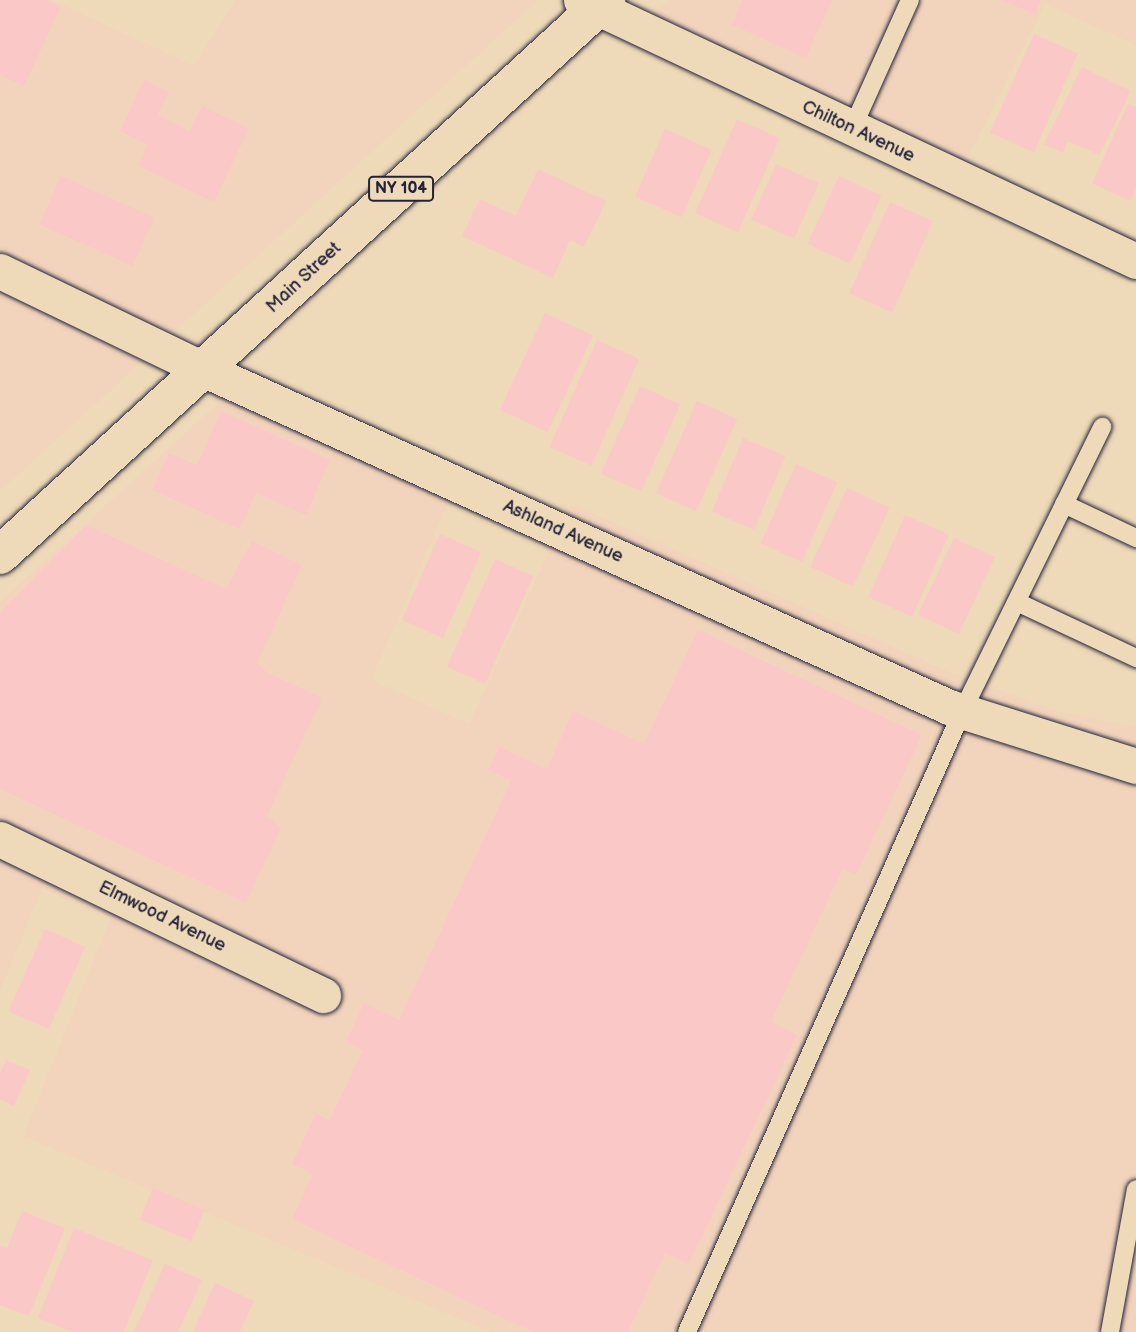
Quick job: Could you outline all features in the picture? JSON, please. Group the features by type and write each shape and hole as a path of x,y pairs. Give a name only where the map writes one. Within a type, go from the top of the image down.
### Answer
{"main road":[{"name":"Main Street","path":"0,555 205,370 595,3"}],"street":[{"name":"Chilton Avenue","path":"595,3 852,129 1136,261"},
{"name":"Ashland Avenue","path":"0,271 205,370 962,712 1136,766"},
{"name":"Elmwood Avenue","path":"0,839 323,995"}],"lane":[{"path":"852,129 910,0"},
{"path":"687,1332 962,712 1102,427"},
{"path":"1064,504 1136,538"},
{"path":"1017,602 1136,658"},
{"path":"1110,1332 1136,1189"}],"shaded area":[{"path":"0,0 52,0 194,66 235,0 538,0 0,491"},
{"path":"669,0 1136,0 1136,45 1045,4 952,189 626,40"},
{"path":"223,399 449,501 371,680 469,724 571,504 954,674 1056,711 1136,727 1136,1332 491,1332 23,1136 111,917 42,887 0,991 0,602"}],"building":[{"path":"0,0 45,0 61,7 24,86 0,75"},
{"path":"743,0 832,0 806,58 732,25"},
{"path":"1001,0 1041,0 1035,14"},
{"path":"1034,34 1078,54 1034,152 990,133"},
{"path":"1082,67 1131,91 1099,155 1068,141 1063,153 1044,144"},
{"path":"144,80 169,92 158,115 190,131 202,106 249,129 214,202 138,166 148,145 120,131"},
{"path":"1128,104 1136,107 1136,188 1130,201 1092,183"},
{"path":"737,119 780,138 738,232 695,213"},
{"path":"665,129 712,150 681,217 635,197"},
{"path":"776,164 819,183 794,239 751,220"},
{"path":"538,169 606,201 584,247 570,240 553,278 462,236 480,199 516,216"},
{"path":"61,176 154,217 133,266 39,224"},
{"path":"839,176 882,196 850,264 807,244"},
{"path":"890,202 933,221 892,312 849,293"},
{"path":"545,313 593,335 548,432 500,410"},
{"path":"597,340 639,359 591,466 549,447"},
{"path":"640,386 680,404 641,492 601,474"},
{"path":"697,401 737,419 696,511 656,493"},
{"path":"221,411 330,460 306,515 256,493 240,529 152,490 169,453 197,465"},
{"path":"743,438 785,456 754,530 712,512"},
{"path":"796,464 837,482 802,562 761,543"},
{"path":"847,488 890,508 853,587 810,567"},
{"path":"905,515 949,535 912,617 868,597"},
{"path":"86,525 226,589 252,541 302,565 257,663 268,673 322,698 267,816 281,828 246,903 0,789 0,612"},
{"path":"440,534 481,552 443,638 402,620"},
{"path":"954,538 995,557 959,634 918,615"},
{"path":"495,559 533,576 485,684 447,667"},
{"path":"698,630 922,735 856,875 843,868 771,1022 797,1035 689,1264 665,1253 628,1332 533,1332 292,1219 313,1174 292,1164 316,1114 330,1120 363,1050 346,1042 364,1003 399,1020 511,781 488,770 499,747 547,769 573,711 644,744"},
{"path":"45,929 85,947 49,1029 8,1011"},
{"path":"6,1060 30,1070 14,1106 0,1099 0,1074"},
{"path":"153,1188 205,1210 191,1241 140,1219"},
{"path":"22,1211 65,1228 29,1316 0,1305 0,1245 7,1248"},
{"path":"74,1228 153,1260 124,1332 73,1332 38,1318"},
{"path":"165,1264 202,1280 178,1332 134,1332"},
{"path":"215,1283 254,1301 240,1332 193,1332"}]}
